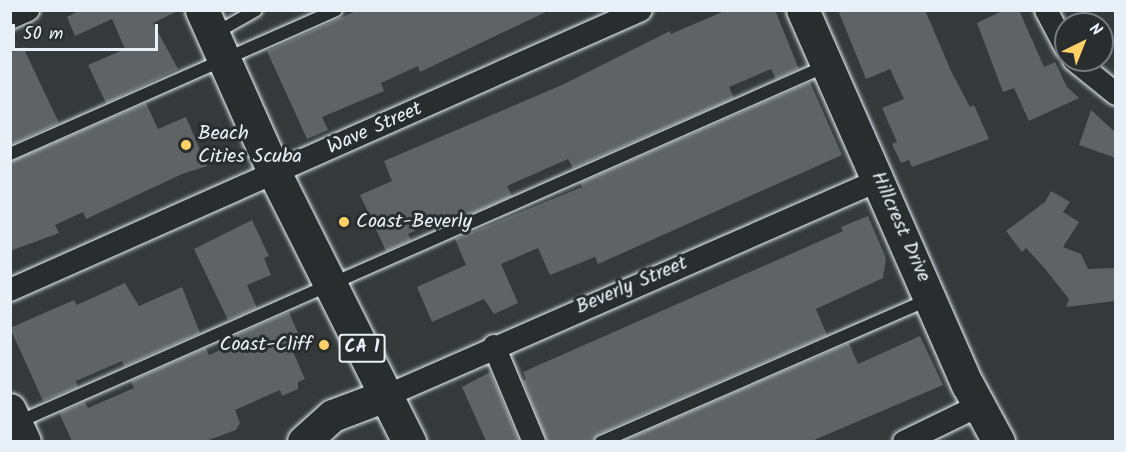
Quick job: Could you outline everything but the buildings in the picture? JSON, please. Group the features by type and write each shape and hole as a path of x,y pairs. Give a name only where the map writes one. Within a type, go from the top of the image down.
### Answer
{"highway":[{"name":"CA 1","path":"213,35 275,174 409,441"}],"street":[{"path":"10,18 28,10"},
{"name":"Wave Street","path":"10,290 641,10"},
{"name":"Hillcrest Drive","path":"803,10 978,406 999,441"},
{"path":"1046,10 1054,25"},
{"path":"1089,72 1116,94"},
{"name":"Beverly Street","path":"386,396 494,346 879,180"},
{"path":"494,346 534,441"},
{"path":"304,441 333,416 386,396"},
{"path":"904,441 978,406"}],"lane":[{"path":"10,154 256,10"},
{"path":"213,35 336,10"},
{"path":"17,425 828,65"},
{"path":"601,441 931,298"}],"place":[{"name":"Beach Cities Scuba","path":"186,145"},
{"name":"Coast-Beverly","path":"344,222"},
{"name":"Coast-Cliff","path":"324,345"}]}
